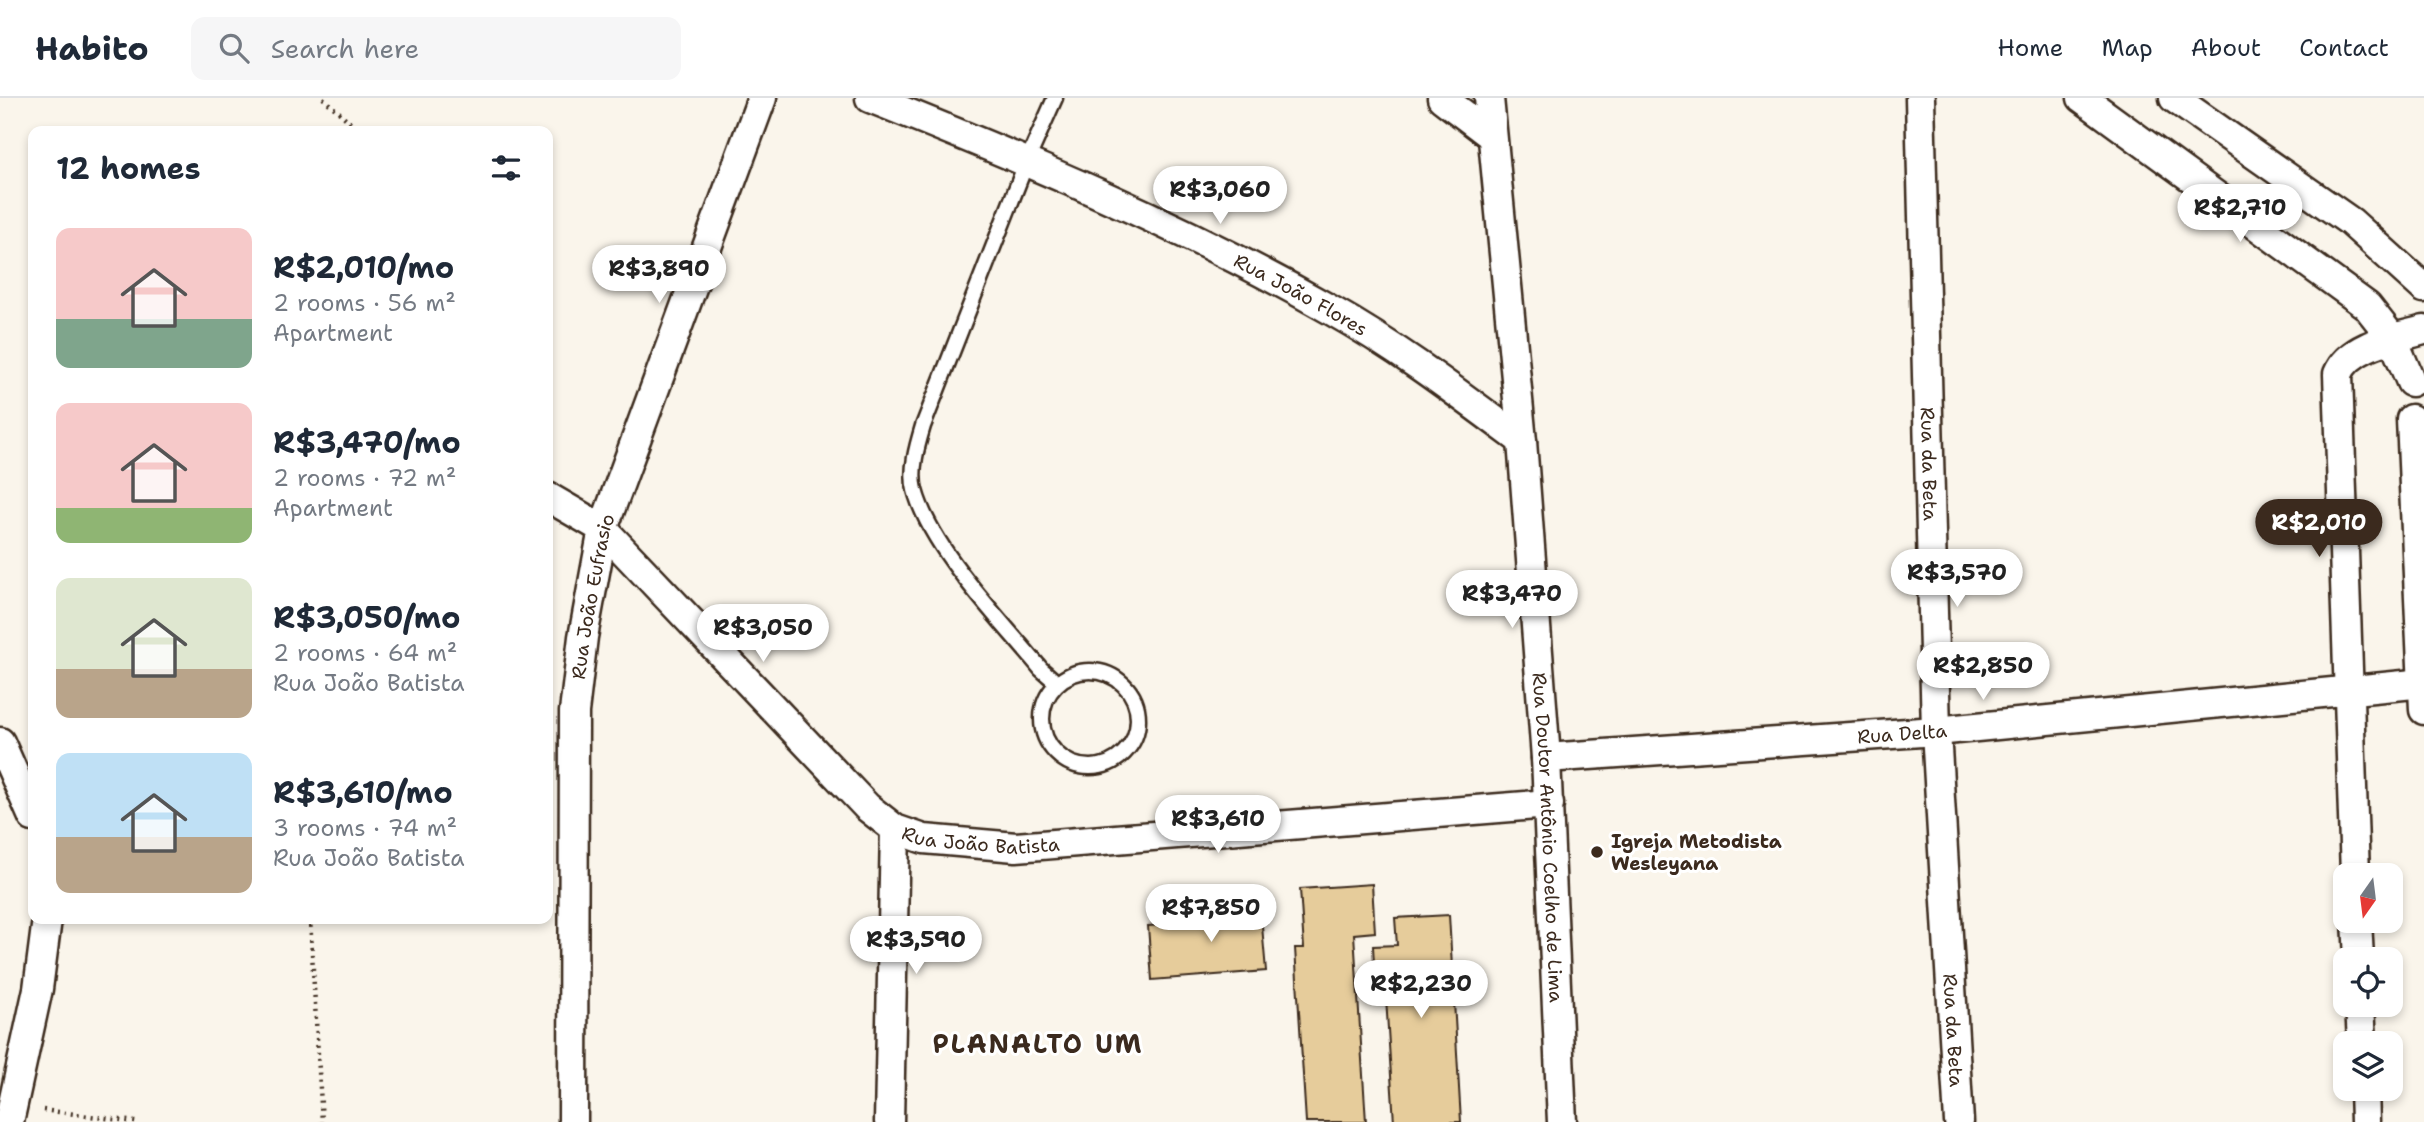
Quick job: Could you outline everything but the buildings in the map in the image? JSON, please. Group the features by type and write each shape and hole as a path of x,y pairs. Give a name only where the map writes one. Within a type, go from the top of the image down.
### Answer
{"street":[{"name":"Rua João Eufrasio","path":"573,1122 575,712 583,637 603,529 762,98"},
{"name":"Rua João Flores","path":"870,98 1027,161 1267,275 1331,310 1417,363 1522,441"},
{"path":"1442,98 1492,136"},
{"name":"Rua Doutor Antônio Coelho de Lima","path":"1489,98 1522,441 1546,758 1562,1122"},
{"name":"Rua da Beta","path":"1920,98 1936,731 1959,1122"},
{"path":"2082,98 2367,306 2393,339 2417,377 2406,394 2405,407 2417,425 2423,692"},
{"path":"2174,98 2351,222 2424,288"},
{"path":"2355,863 2338,374 2341,365 2356,352 2424,330"},
{"name":"Rua João Batista","path":"553,500 603,529 825,765 894,830 924,839 1016,847 1549,804"},
{"name":"Rua Delta","path":"1546,758 1936,731 2348,690 2423,692"},
{"path":"0,742 28,806"},
{"path":"889,1122 894,830"},
{"path":"11,1114 38,989 46,924"},
{"path":"2364,1101 2365,1122"}],"lane":[{"path":"1055,98 1027,161 923,426 914,469 915,489 930,524 947,552 1041,670 1057,683"},
{"path":"1088,670 1104,672 1119,680 1131,692 1137,707 1139,724 1134,740 1125,753 1096,767 1080,766 1054,751 1041,724 1045,701 1057,683 1071,674 1088,670"}],"path":[{"path":"323,98 354,126"},
{"path":"310,924 321,1122"},
{"path":"11,1114 136,1122"}],"place":[{"name":"Igreja Metodista Wesleyana","path":"1597,852"}],"district":[{"name":"PLANALTO UM","path":"1038,1043"}]}
